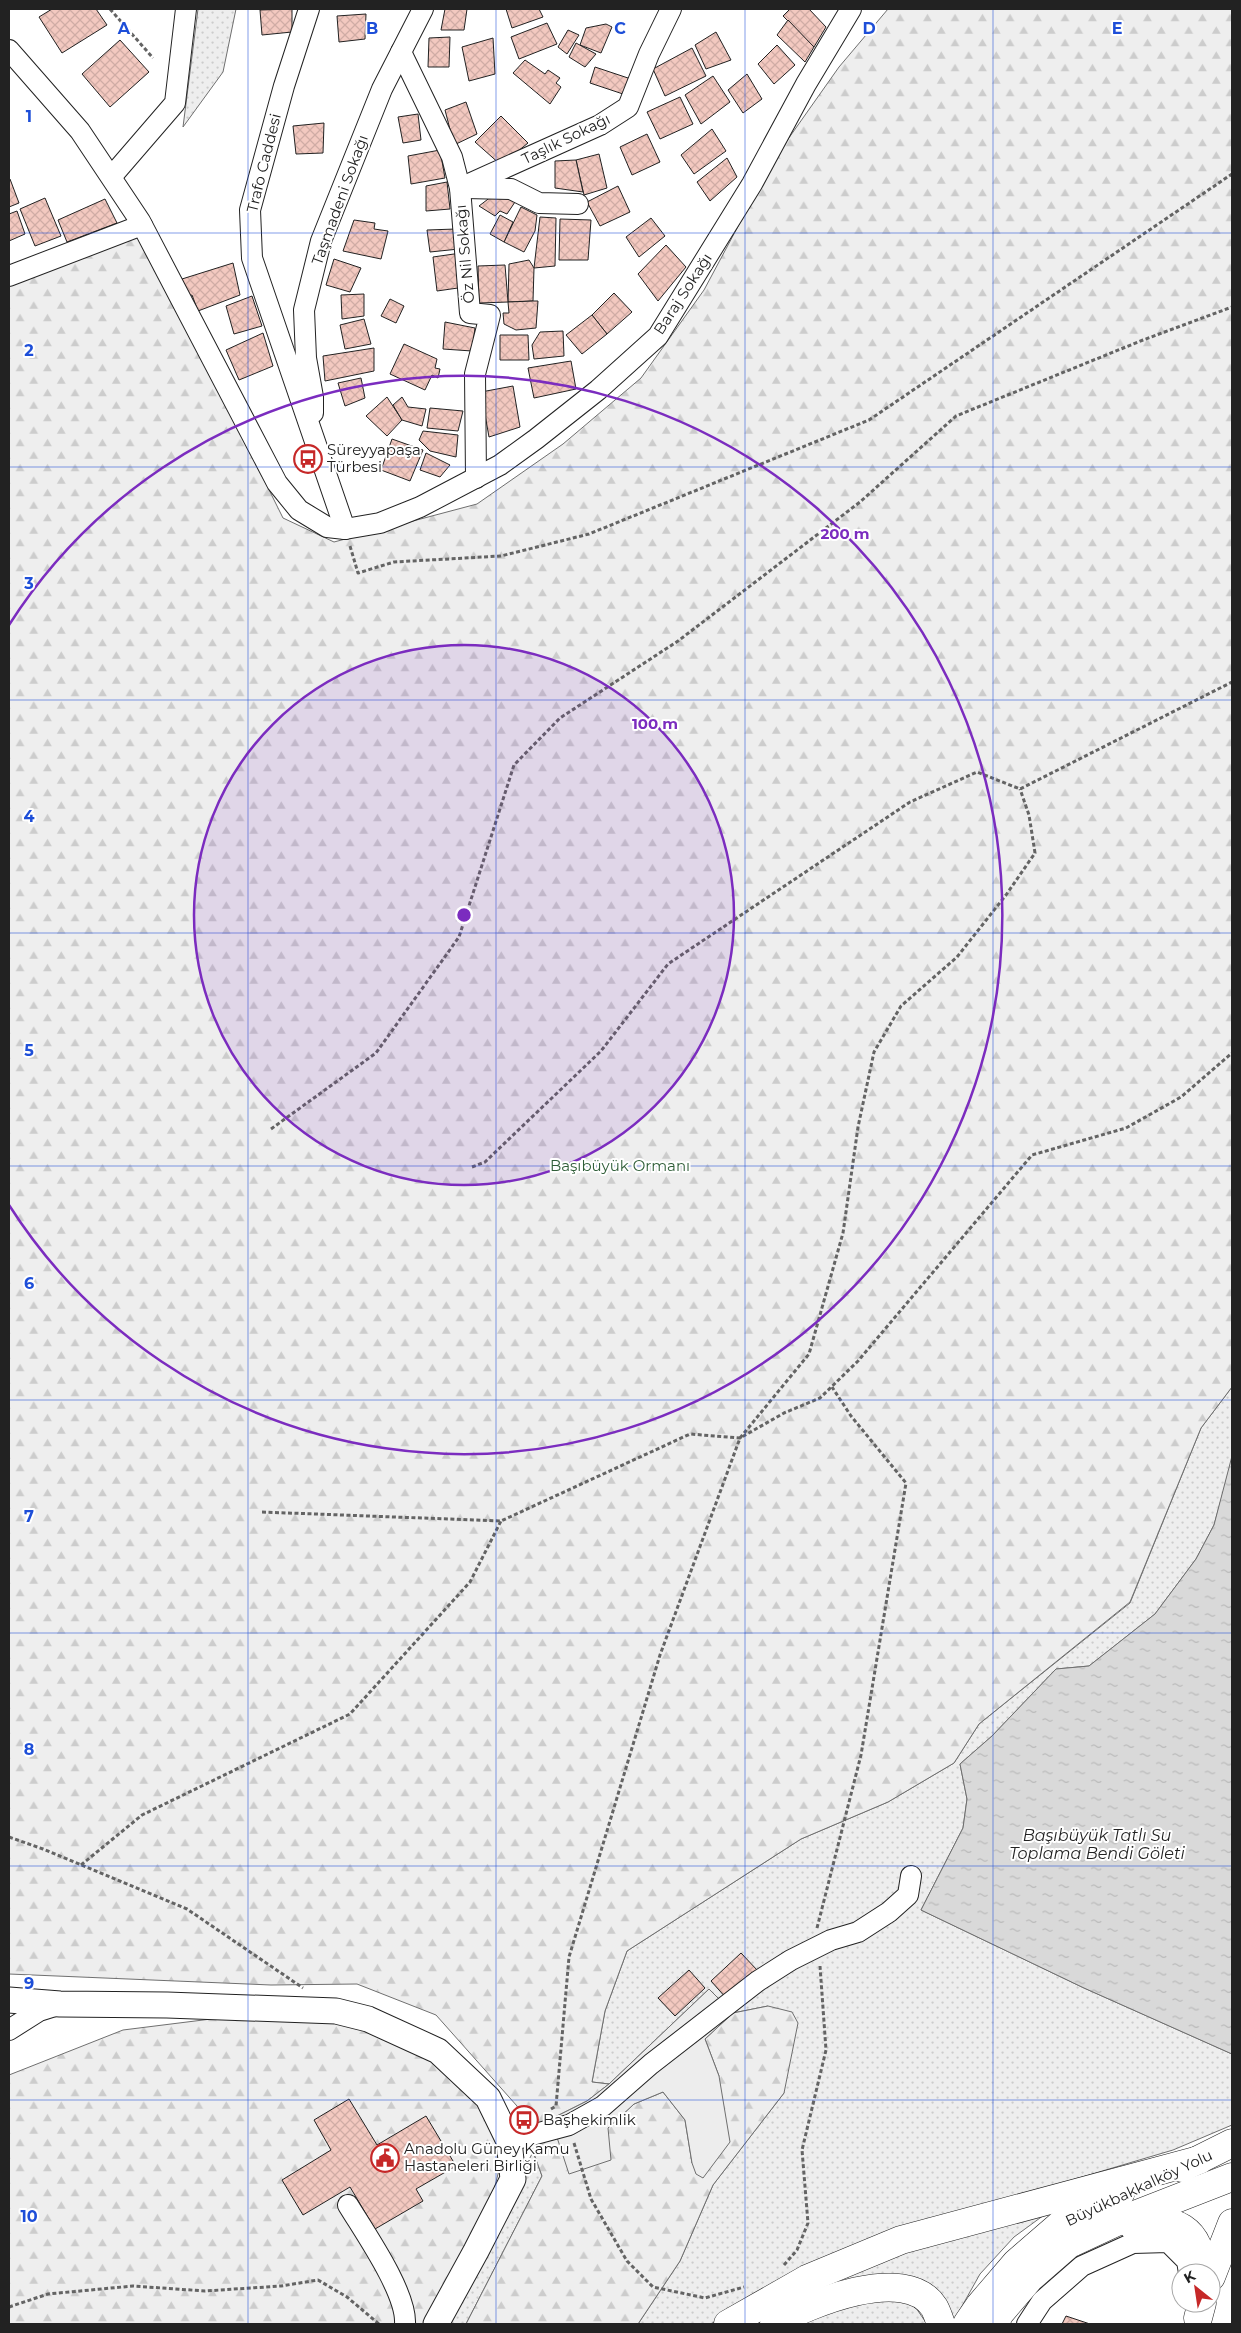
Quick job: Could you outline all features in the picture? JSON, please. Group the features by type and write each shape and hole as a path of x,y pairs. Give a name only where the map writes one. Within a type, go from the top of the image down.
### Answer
{"highway":[{"name":"Büyükbakkalköy Yolu","path":"968,2324 980,2305 1016,2263 1068,2218 1199,2160 1232,2143"},
{"path":"728,2324 807,2279 901,2240 1199,2160"},
{"name":"Büyükbakkalköy Yolu","path":"1030,2278 1069,2244 1232,2177"},
{"path":"994,2324 1000,2313 1030,2278 1082,2245 1144,2222 1170,2221 1193,2236 1202,2257 1202,2263"},
{"path":"1217,2263 1231,2230"},
{"path":"774,2324 828,2298 866,2289 895,2288 917,2293 933,2305 942,2324"}],"main road":[{"path":"9,2000 60,2004 167,2005 336,2012 368,2019 438,2051 488,2098 509,2141 512,2179 476,2251 436,2324"}],"street":[{"path":"112,176 176,102 186,9"},
{"name":"Trafo Caddesi","path":"309,9 284,86 250,210 252,258 345,529"},
{"name":"Taşmadeni Sokağı","path":"313,432 313,397 306,358 304,310 321,241 382,89 423,9"},
{"name":"Taşlık Sokağı","path":"460,188 600,125 628,107 649,54 671,9"},
{"name":"Baraj Sokağı","path":"345,529 380,523 420,508 476,478 536,439 598,390 658,336 752,184 806,84 851,9"},
{"path":"9,50 80,131 112,176 142,225 277,483 299,510 327,527 345,529"},
{"name":"Öz Nil Sokağı","path":"401,52 452,157 460,188 470,313 490,315 475,374 476,478"},
{"path":"460,188 511,189 540,203 578,204"},
{"path":"9,276 142,225"},
{"path":"509,2141 569,2125 603,2106 651,2064 758,1981 792,1960 818,1947 858,1932 889,1912 908,1895 911,1876"},
{"path":"9,2030 39,2011 60,2004"},
{"path":"348,2205 397,2290 405,2324"},
{"path":"1027,2324 1042,2301 1082,2266 1133,2243 1168,2242 1186,2263"}],"path":[{"path":"110,9 153,58"},
{"path":"345,529 358,573 394,562 501,556 598,530 869,420 1232,174"},
{"path":"271,1129 376,1054 459,937 514,765 560,718 678,641 860,502 956,416 1144,340 1232,307"},
{"path":"472,1167 485,1162 601,1051 668,964 910,802 977,772 1020,789 1232,682"},
{"path":"548,2112 556,2106 570,1957 660,1656 740,1438 809,1354 844,1233 858,1126 874,1052 901,1006 957,957 1006,895 1035,854 1029,815 1020,789"},
{"path":"262,1512 501,1521 690,1434 740,1438 784,1413 820,1398 832,1387 858,1361 1032,1155 1126,1128 1181,1097 1232,1053"},
{"path":"780,2268 797,2250 808,2223 802,2150 826,2050 816,1926 861,1755 906,1483 851,1416 832,1387"},
{"path":"82,1865 142,1815 350,1714 470,1582 501,1521"},
{"path":"9,1837 187,1909 305,1990"},
{"path":"569,2125 591,2199 627,2261 653,2288 705,2298 750,2286"},
{"path":"9,2307 48,2294 133,2286 205,2291 281,2286 318,2280 347,2297 379,2324"}],"green space":[{"path":"198,9 236,9 223,72 183,127"},
{"name":"Başıbüyük Ormanı","path":"888,9 1232,9 1232,1387 1201,1428 1130,1602 979,1724 954,1763 888,1802 801,1839 627,1951 605,2011 592,2082 609,2084 587,2101 551,2119 608,2128 634,2104 663,2092 685,2120 692,2163 719,2076 705,2039 733,2013 768,2006 792,2012 798,2023 784,2093 713,2185 680,2261 638,2324 466,2324 542,2176 517,2106 436,2015 357,1984 271,1985 9,1974 9,284 141,232 283,518 334,542 477,504 563,444 641,378 704,290 774,159 839,67"},
{"path":"1232,1387 1232,1460 1214,1525 1196,1559 1155,1614 1089,1666 1056,1669 992,1736 960,1764 967,1799 963,1828 921,1910 1084,1988 1232,2054 1232,2125 1173,2150 1045,2188 753,2295 711,2324 638,2324 680,2261 713,2185 784,2093 768,2006 733,2013 709,1989 609,2084 592,2082 605,2011 627,1951 801,1839 888,1802 954,1763 979,1724 1130,1603 1201,1428"},
{"path":"243,2015 326,2019 374,2031 435,2058 469,2087 489,2123 502,2158 492,2198 430,2324 9,2324 9,2075 123,2030"},
{"path":"533,2152 542,2176 466,2324 444,2324"},
{"path":"1055,2207 1014,2237 980,2274 952,2324 914,2285 768,2324 745,2324 791,2295 934,2239"},
{"path":"896,2296 916,2308 927,2324 802,2324 829,2310"}],"shaded area":[{"path":"709,1989 733,2013 705,2039 719,2076 730,2142 703,2178 696,2174 692,2163 685,2120 663,2092 634,2104 608,2128 611,2160 569,2174 551,2119 587,2101 609,2084"}],"water":[{"name":"Başıbüyük Tatlı Su Toplama Bendi Göleti","path":"1232,1456 1232,2054 1084,1988 921,1910 963,1828 967,1799 960,1764 992,1736 1056,1669 1089,1666 1155,1614 1196,1559 1214,1525"}],"building":[{"path":"52,9 96,9 107,25 62,53 39,17"},
{"path":"292,9 292,32 262,35 260,10"},
{"path":"445,9 467,9 464,30 441,30"},
{"path":"506,9 539,9 543,17 512,28"},
{"path":"790,9 809,9 826,27 814,47 783,16"},
{"path":"366,14 365,39 339,42 337,16"},
{"path":"788,20 814,47 805,62 777,35"},
{"path":"547,23 557,44 519,59 511,37"},
{"path":"606,24 612,27 601,53 580,45 586,28"},
{"path":"568,30 579,35 567,54 558,47"},
{"path":"716,32 731,60 706,69 695,45"},
{"path":"450,37 449,67 428,67 429,38"},
{"path":"493,38 495,74 469,81 462,47"},
{"path":"120,40 149,72 110,107 82,74"},
{"path":"576,43 596,54 585,67 569,57"},
{"path":"777,45 795,65 774,84 758,64"},
{"path":"692,48 706,76 665,96 653,69"},
{"path":"525,60 545,74 548,70 560,78 556,83 561,87 550,104 513,73"},
{"path":"595,67 631,79 626,95 590,83"},
{"path":"747,74 762,99 743,113 728,90"},
{"path":"713,76 730,102 701,124 685,95"},
{"path":"680,97 693,124 660,139 647,112"},
{"path":"466,102 477,134 454,145 445,110"},
{"path":"418,114 421,140 403,143 398,117"},
{"path":"501,116 528,143 501,165 475,142"},
{"path":"324,123 323,153 296,154 293,126"},
{"path":"712,129 726,151 694,174 681,155"},
{"path":"647,134 660,162 632,175 620,147"},
{"path":"440,150 445,178 411,184 408,156"},
{"path":"599,154 607,188 584,195 576,160"},
{"path":"727,158 737,177 710,201 697,182"},
{"path":"576,160 583,192 555,188 555,161"},
{"path":"9,180 19,203 9,207"},
{"path":"447,182 450,209 426,211 426,186"},
{"path":"618,186 630,212 600,226 587,202"},
{"path":"496,193 515,202 507,214 500,211 495,216 479,206"},
{"path":"45,198 61,236 35,246 20,209"},
{"path":"105,199 117,223 67,242 58,220"},
{"path":"521,207 537,215 535,231 524,252 504,242"},
{"path":"17,211 25,234 9,241 9,214"},
{"path":"500,215 513,222 504,242 490,234"},
{"path":"540,217 556,218 555,266 534,268"},
{"path":"651,218 665,236 639,257 626,237"},
{"path":"560,219 591,220 588,260 559,260"},
{"path":"354,220 375,223 374,229 388,231 381,259 343,251"},
{"path":"456,229 459,249 430,252 427,230"},
{"path":"666,245 686,267 658,301 638,274"},
{"path":"461,253 465,287 437,291 433,257"},
{"path":"334,259 361,268 350,292 326,285"},
{"path":"529,260 534,268 533,301 508,302 509,264"},
{"path":"233,263 240,295 198,311 192,295 188,296 182,279"},
{"path":"505,265 508,302 479,303 478,266"},
{"path":"614,293 632,312 607,334 592,315"},
{"path":"364,294 364,316 342,319 341,295"},
{"path":"252,296 262,326 234,334 226,306"},
{"path":"390,299 404,306 396,323 381,316"},
{"path":"538,301 536,328 516,330 504,324 503,313 509,313 508,302"},
{"path":"592,315 607,334 582,354 566,335"},
{"path":"364,319 371,344 345,349 340,325"},
{"path":"445,322 475,328 472,351 443,349"},
{"path":"563,331 564,356 534,359 532,345 540,332"},
{"path":"263,333 273,366 239,380 226,350"},
{"path":"500,335 528,335 529,360 500,360"},
{"path":"404,344 437,359 435,368 440,369 438,378 432,375 425,390 390,374"},
{"path":"374,348 374,371 325,381 323,356"},
{"path":"571,361 576,389 534,398 528,368"},
{"path":"361,378 365,398 345,406 338,383"},
{"path":"513,386 520,427 489,437 481,392"},
{"path":"387,397 402,420 387,436 366,416"},
{"path":"402,397 408,407 426,409 422,426 402,420 393,405"},
{"path":"430,408 463,411 458,431 427,428"},
{"path":"423,431 458,435 456,457 430,451 419,440"},
{"path":"392,439 423,450 410,481 381,470"},
{"path":"426,453 450,465 440,477 420,470"},
{"path":"741,1953 758,1971 727,1999 711,1981"},
{"path":"689,1970 705,1988 675,2016 658,1998"},
{"name":"Anadolu Güney Kamu Hastaneleri Birliği","path":"349,2099 377,2145 426,2116 456,2166 416,2189 423,2201 375,2229 350,2187 303,2215 282,2180 331,2150 314,2120"},
{"path":"1066,2316 1090,2324 1062,2324"}],"place":[{"name":"Süreyyapaşa Türbesi","path":"308,459"},
{"name":"Başhekimlik","path":"524,2120"},
{"name":"Anadolu Güney Kamu Hastaneleri Birliği","path":"385,2158"}]}
